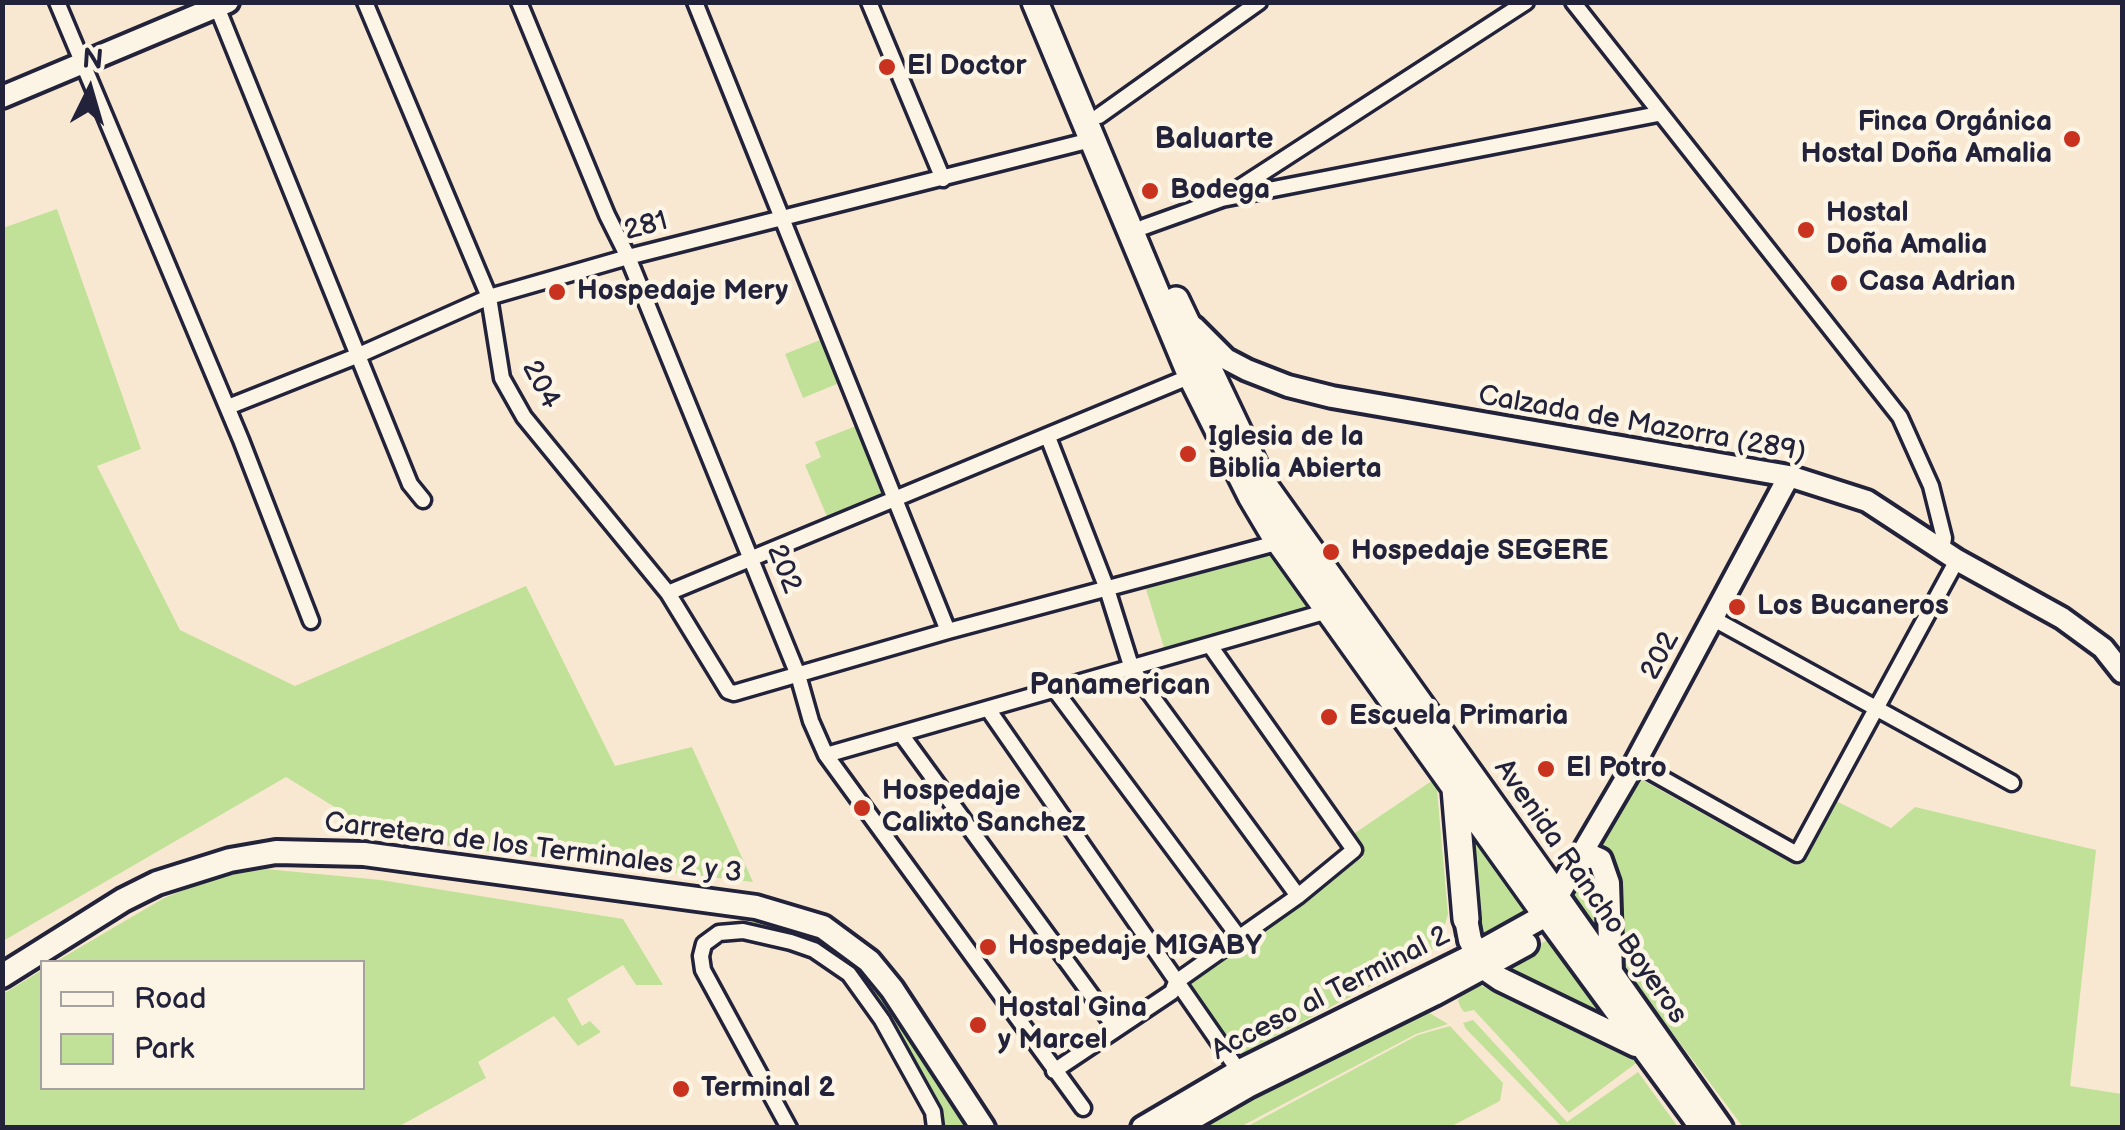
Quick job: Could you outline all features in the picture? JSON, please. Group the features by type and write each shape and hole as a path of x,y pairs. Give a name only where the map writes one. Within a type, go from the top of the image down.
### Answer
{"highway":[{"name":"Avenida Rancho Boyeros","path":"1035,2 1264,485 1552,913"},
{"name":"Avenida Rancho Boyeros","path":"1054,2 1095,128 1191,376 1232,462 1328,611 1455,788 1552,913"},
{"path":"1455,788 1466,919"}],"main road":[{"name":"Carretera de los Terminales 2 y 3","path":"2,976 157,883 230,860 276,852 364,854 756,908 823,927 869,961 983,1128"},
{"path":"1552,913 1587,858 1605,870 1612,975"},
{"name":"Acceso al Terminal 2","path":"1143,1128 1480,961 1552,913"},
{"name":"Avenida Rancho Boyeros","path":"1552,913 1612,975 1722,1128"},
{"name":"Avenida Rancho Boyeros","path":"1552,913 1702,1128"},
{"path":"1466,919 1480,961 1500,979 1616,1033 1650,1056"},
{"path":"1448,968 1457,954 1466,919"},
{"name":"Acceso al Terminal 2","path":"1175,1128 1244,1079 1448,968 1480,961"}],"street":[{"path":"57,2 228,407 311,621"},
{"name":"204","path":"365,2 489,297 502,378 524,417 668,593 731,692 798,675"},
{"name":"202","path":"518,2 606,215 628,257 798,675 826,755 1083,1108"},
{"path":"695,2 948,631"},
{"path":"869,2 943,179"},
{"path":"1095,128 1259,2"},
{"path":"1222,199 1526,2"},
{"path":"1573,2 1900,417 1931,486 1949,555 1797,854 1635,763"},
{"path":"2,97 222,5 410,484 422,500"},
{"path":"1144,226 1222,199 1658,114"},
{"name":"281","path":"228,407 489,297 628,257 943,179 1095,128"},
{"name":"Calzada de Mazorra (289)","path":"1183,315 1226,359 1288,386 1332,397 1789,476 1868,501 1949,555 2062,618 2103,648 2122,672"},
{"path":"668,593 1191,376"},
{"path":"1048,436 1108,588 1132,669 1298,896"},
{"name":"202","path":"1587,858 1596,830 1789,476"},
{"path":"798,675 1280,542"},
{"path":"826,755 1328,611"},
{"path":"1712,618 2012,782"},
{"path":"1054,1071 1172,992 1176,982 1298,896 1354,850 1210,646"},
{"path":"1056,690 1238,936"},
{"path":"988,709 1244,1079"},
{"path":"900,734 1116,1029"},
{"path":"789,1128 704,975 702,948 718,933 743,931 790,942 814,950 849,974 882,1020 933,1112 935,1128"}],"green space":[{"path":"57,209 141,449 97,466 180,630 295,686 526,586 615,766 692,747 753,882 380,835 286,777 3,941 3,228"},
{"path":"825,338 844,381 803,398 785,354"},
{"path":"861,424 891,496 829,521 805,465 821,457 815,442"},
{"path":"1272,554 1311,610 1165,651 1146,589"},
{"path":"1637,777 1797,866 1836,801 1891,828 1915,807 2096,850 2070,1086 2122,1094 2122,1127 1743,1127 1635,983 1619,955 1601,839"},
{"path":"1436,778 1448,914 1440,942 1422,959 1239,1055 1187,983 1363,857 1352,835"},
{"path":"1471,829 1527,912 1483,936 1477,933"},
{"path":"266,869 381,880 623,919 663,985 636,985 623,965 567,999 582,1026 590,1021 601,1032 578,1046 554,1016 478,1062 486,1078 398,1127 3,1127 3,994 40,971 40,1090 365,1090 365,960 58,960 164,898 217,877"},
{"path":"1596,871 1603,946 1570,894 1582,872"},
{"path":"735,924 782,926 837,946 873,980 973,1127 943,1127 943,1110 867,985 849,966 812,942"},
{"path":"1549,939 1608,1019 1504,970 1503,964"},
{"path":"1480,985 1641,1063 1569,1113 1474,1010 1464,1012 1461,1008 1458,1001 1462,993"},
{"path":"1416,1009 1448,1024 1416,1034 1240,1127 1188,1128"},
{"path":"1473,1020 1567,1122 1638,1072 1678,1127 1562,1127 1466,1029 1463,1023"},
{"path":"1450,1026 1503,1083 1500,1101 1450,1127 1246,1127 1418,1035"}],"place":[{"name":"El Doctor","path":"887,67"},
{"name":"Finca Orgánica Hostal Doña Amalia","path":"2072,139"},
{"name":"Bodega","path":"1150,191"},
{"name":"Hostal Doña Amalia","path":"1806,230"},
{"name":"Casa Adrian","path":"1839,283"},
{"name":"Hospedaje Mery","path":"557,292"},
{"name":"Iglesia de la Biblia Abierta","path":"1188,454"},
{"name":"Hospedaje SEGERE","path":"1331,552"},
{"name":"Los Bucaneros","path":"1737,607"},
{"name":"Escuela Primaria","path":"1329,717"},
{"name":"El Potro","path":"1546,769"},
{"name":"Hospedaje Calixto Sanchez","path":"862,808"},
{"name":"Hospedaje MIGABY","path":"988,947"},
{"name":"Hostal Gina y Marcel","path":"978,1025"},
{"name":"Terminal 2","path":"681,1089"}],"district":[{"name":"Baluarte","path":"1214,140"},
{"name":"Panamerican","path":"1120,686"}]}
